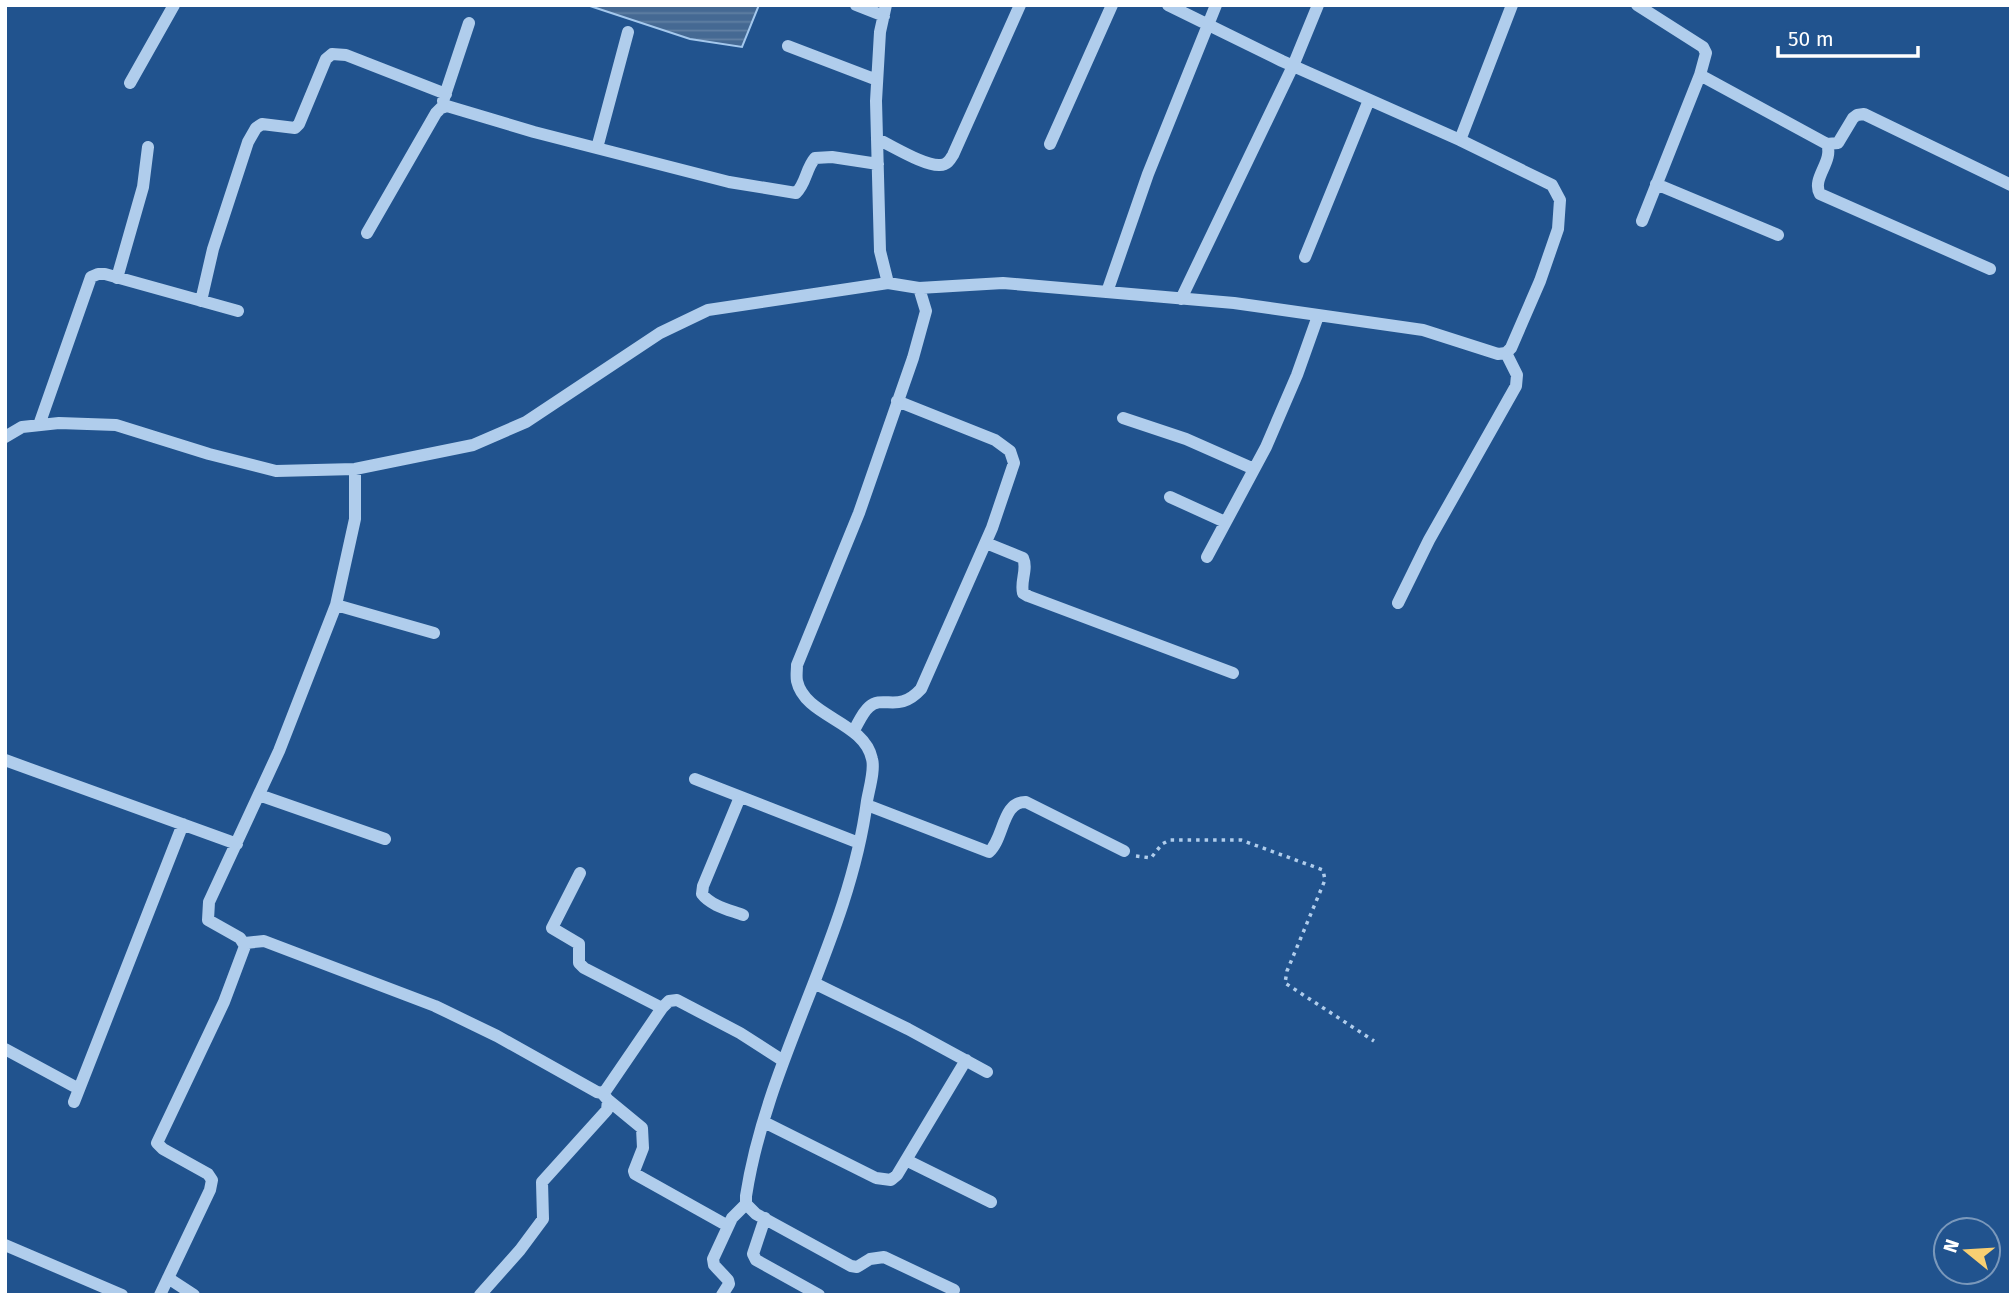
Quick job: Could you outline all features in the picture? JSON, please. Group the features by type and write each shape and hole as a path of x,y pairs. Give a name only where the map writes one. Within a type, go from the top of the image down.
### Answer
{"street":[{"path":"130,83 174,5"},
{"path":"856,5 885,11 880,32 877,139 880,251 888,283"},
{"path":"877,139 925,161 940,165 946,163 953,155 1020,5"},
{"path":"1050,144 1112,5"},
{"path":"1168,5 1293,66 1460,140 1552,185 1560,200 1558,229 1540,281 1506,354"},
{"path":"1107,292 1148,174 1216,5"},
{"path":"1181,299 1293,66 1318,5"},
{"path":"1460,140 1512,5"},
{"path":"1637,5 1703,47 1706,53 1700,75 1642,221"},
{"path":"367,233 417,144 441,108 469,23"},
{"path":"597,148 628,32"},
{"path":"788,46 877,80"},
{"path":"201,301 219,228 248,142 256,128 262,124 295,128 299,124 326,58 332,54 346,55 446,94"},
{"path":"1700,75 1827,144 1838,143 1853,118 1864,114 2011,184"},
{"path":"1305,257 1369,100"},
{"path":"441,108 455,108 729,182 796,193 815,158 832,157 878,164"},
{"path":"1827,144 1829,156 1818,184 1820,194 1990,269"},
{"path":"117,278 143,187 148,147"},
{"path":"1656,184 1778,235"},
{"path":"39,425 91,277 97,274 117,278 238,311"},
{"path":"5,437 22,427 39,425 116,425 209,454 276,471 355,469 473,445 526,422 660,333 708,310 888,283 919,288 1003,283 1247,304 1423,330 1498,354 1506,354"},
{"path":"722,1295 729,1284 728,1280 714,1265 713,1259 737,1212 747,1204 748,1181 782,1060 839,915 867,805 873,760 861,737 807,699 797,682 797,665 859,513 897,401 926,311 919,288"},
{"path":"1207,557 1254,469 1297,374 1318,316"},
{"path":"1398,603 1429,540 1516,386 1517,375 1506,354"},
{"path":"853,732 869,707 877,703 901,703 911,700 921,689 986,543 1014,463 1010,451 995,440 897,401"},
{"path":"1123,418 1186,439 1254,469"},
{"path":"355,469 355,519 336,605 259,795 209,902 207,913 211,924 245,943 264,941 435,1006 498,1035 605,1096 642,1128 643,1148 635,1174 729,1226"},
{"path":"1170,497 1225,522"},
{"path":"986,543 1023,558 1025,562 1022,588 1023,593 1028,596 1233,673"},
{"path":"336,605 434,633"},
{"path":"5,760 237,844"},
{"path":"695,779 859,843"},
{"path":"259,795 385,839"},
{"path":"740,797 702,894 706,899 743,915"},
{"path":"867,805 989,852 1013,806 1026,802 1124,851"},
{"path":"74,1102 183,824"},
{"path":"580,873 552,928 579,944 580,966 662,1008"},
{"path":"160,1295 211,1190 212,1180 208,1174 163,1149 158,1143 224,1002 245,943"},
{"path":"814,983 987,1072"},
{"path":"480,1295 543,1219 542,1182 607,1110 606,1090 669,1001 685,1003 782,1060"},
{"path":"5,1049 79,1088"},
{"path":"764,1122 884,1181 891,1180 897,1175 966,1060"},
{"path":"906,1160 991,1202"},
{"path":"747,1204 765,1219 851,1266 857,1267 876,1256 884,1257 954,1290"},
{"path":"765,1219 754,1245 753,1254 757,1260 818,1295"},
{"path":"5,1245 122,1295"},
{"path":"168,1278 194,1295"}],"path":[{"path":"1124,851 1148,859 1161,844 1170,840 1241,840 1323,870 1325,880 1287,971 1285,983 1374,1041"}],"water":[{"path":"587,5 759,5 742,47 690,39"}]}
